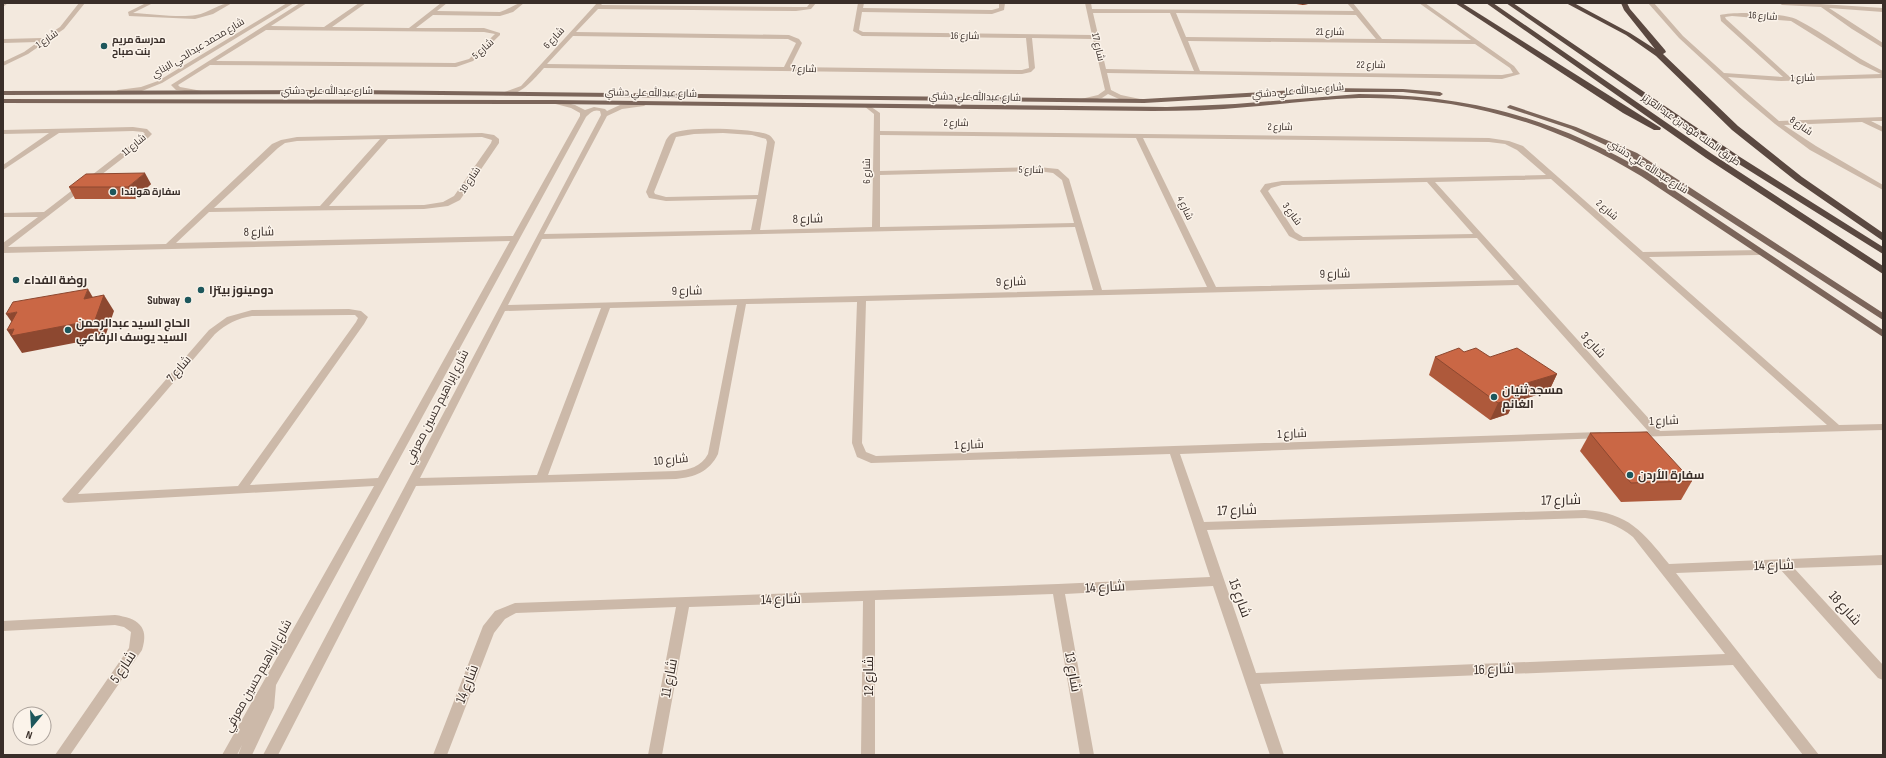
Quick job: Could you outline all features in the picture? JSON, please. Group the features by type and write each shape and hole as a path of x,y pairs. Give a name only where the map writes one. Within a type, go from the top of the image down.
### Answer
{"highway":[{"path":"1458,3 1626,111 1709,156"},
{"name":"طريق الملك فهد بن عبد العزيز","path":"1489,3 1709,156 1883,271"},
{"name":"طريق الملك فهد بن عبد العزيز","path":"1509,3 1737,159 1883,251"},
{"path":"1569,3 1628,34 1659,54 1735,128 1798,179 1883,238"},
{"path":"1624,3 1627,10 1681,74"}],"main road":[{"name":"شارع عبدالله علي دشتي","path":"3,93 381,92 1144,101 1236,98 1313,91 1386,89 1454,96 1524,111 1583,131 1634,155 1883,317"},
{"path":"274,101 306,98 376,98 388,96 388,94 381,92"},
{"path":"395,101 407,96 476,96 504,94"},
{"name":"شارع عبدالله علي دشتي","path":"3,101 554,102 1171,109 1242,106 1358,96 1392,96 1453,102 1509,114 1561,131 1608,153 1663,187 1883,334"},
{"path":"1171,109 1241,103 1246,101 1236,98"},
{"path":"1663,187 1674,187 1748,235 1786,254"},
{"path":"1868,324 1867,322 1870,320 1883,323"}],"street":[{"name":"شارع 1","path":"3,64 26,53 62,28 82,3"},
{"path":"150,3 130,13 131,15 195,17 211,13 229,3"},
{"name":"شارع محمد عبدالحي البناي","path":"110,92 138,90 156,84 290,3"},
{"name":"شارع محمد عبدالحي البناي","path":"206,92 181,90 174,86 184,78 304,3"},
{"path":"325,29 363,3"},
{"path":"410,30 444,3"},
{"path":"431,13 498,14 511,11 520,3"},
{"path":"598,5 796,9 809,8 813,3"},
{"name":"شارع 16","path":"861,3 856,31 860,34 1096,37"},
{"path":"860,10 992,12 1002,9 1002,3"},
{"name":"شارع 17","path":"1088,3 1108,91"},
{"path":"1350,3 1380,41"},
{"name":"شارع 22","path":"1104,71 1502,77 1517,74 1512,67 1422,3"},
{"path":"1652,3 1675,31 1777,123"},
{"path":"1782,3 1883,10"},
{"name":"شارع 6","path":"504,94 523,87 598,5"},
{"path":"1823,6 1883,46"},
{"path":"1089,10 1358,13"},
{"path":"1172,11 1198,72"},
{"name":"شارع 16","path":"1789,79 1723,20 1722,16 1728,14 1768,16 1793,20 1862,63 1883,73"},
{"name":"شارع 5","path":"208,63 456,65 471,60 498,34 493,31 484,30 263,28"},
{"path":"572,34 789,37 797,40 799,43 786,69"},
{"name":"شارع 7","path":"542,66 1025,72 1031,70 1033,66 1029,37"},
{"name":"شارع 21","path":"1184,39 1477,42"},
{"path":"3,41 46,40"},
{"path":"184,78 172,79 219,49 228,41"},
{"name":"شارع 1","path":"1722,75 1789,79 1883,76"},
{"path":"523,87 529,94"},
{"path":"1080,100 1100,97 1108,91 1120,98 1144,101"},
{"path":"554,102 578,108 583,112 583,116 595,108 603,110 604,116 620,107 652,104"},
{"path":"867,106 877,113 882,109 891,106"},
{"name":"شارع 6","path":"876,230 877,113"},
{"name":"شارع إبراهيم حسين معرفي","path":"229,755 382,482 583,116"},
{"name":"شارع إبراهيم حسين معرفي","path":"270,755 539,236 604,116"},
{"name":"شارع 8","path":"1777,123 1883,119"},
{"path":"1863,120 1883,130"},
{"name":"شارع 8","path":"1777,123 1813,148 1883,188"},
{"name":"شارع 11","path":"3,132 141,130 147,131 149,134 3,247"},
{"path":"3,168 57,131"},
{"path":"755,232 762,197 770,140 765,135 748,132 687,132 674,135 670,140 650,194 657,198 666,199 762,197"},
{"name":"شارع 2","path":"877,133 1498,141 1512,144 1520,148 1836,428"},
{"name":"شارع 10","path":"168,246 275,146 283,141 297,139 482,135 492,136 496,141 460,195 450,203 424,207 208,210"},
{"path":"323,208 386,137"},
{"name":"شارع 4","path":"1139,137 1212,289"},
{"name":"شارع 5","path":"877,173 1038,169 1051,170 1061,174 1065,179 1077,225 1098,292"},
{"name":"شارع 3","path":"1479,236 1302,239 1292,234 1264,191 1266,188 1275,184 1551,177"},
{"name":"شارع 3","path":"1429,180 1657,434"},
{"path":"3,215 45,214"},
{"name":"شارع 8","path":"539,236 1077,225"},
{"name":"شارع 8","path":"3,250 516,238"},
{"path":"1641,255 1759,252"},
{"name":"شارع 9","path":"502,308 1520,282"},
{"name":"شارع 1","path":"862,298 857,443 859,452 865,457 875,460 1610,436"},
{"name":"شارع 10","path":"412,482 676,475 693,472 705,465 712,454 742,302"},
{"path":"541,478 607,305"},
{"name":"شارع 7","path":"242,488 361,322 363,317 361,315 349,312 252,313 240,315 223,323 212,332 68,499 242,488 382,482"},
{"name":"شارع 1","path":"1626,435 1883,427"},
{"name":"شارع 15","path":"1174,451 1277,755"},
{"name":"شارع 17","path":"1199,526 1595,515 1617,521 1636,533 1812,755"},
{"name":"شارع 14","path":"1666,569 1883,560"},
{"name":"شارع 18","path":"1783,564 1883,674"},
{"name":"شارع 14","path":"440,755 484,638 491,625 500,615 515,608 1058,589 1217,581"},
{"name":"شارع 13","path":"1058,589 1087,755"},
{"name":"شارع 12","path":"868,755 869,596"},
{"name":"شارع 11","path":"655,755 683,602"},
{"name":"شارع 5","path":"3,626 115,620 125,621 136,627 139,637 135,650 62,755"},
{"name":"شارع 16","path":"1252,679 1735,659"},
{"path":"245,755 268,708 269,683"}],"building":[{"path":"145,173 128,187 69,187 86,174"},
{"path":"88,289 84,299 104,295 95,320 11,336 14,329 7,330 17,312 6,314 13,302"},
{"path":"1459,348 1464,352 1476,348 1490,357 1517,348 1557,374 1517,386 1523,390 1511,394 1516,397 1498,403 1435,357"},
{"path":"1647,432 1692,481 1631,483 1590,433"}],"place":[{"name":"مدرسة مريم بنت صباح","path":"104,46"},
{"name":"سفارة هولندا","path":"113,192"},
{"name":"روضة الفداء","path":"16,280"},
{"name":"دومينوز بيتزا","path":"201,290"},
{"name":"Subway","path":"188,300"},
{"name":"الحاج السيد عبدالرحمن السيد يوسف الرفاعي","path":"68,330"},
{"name":"مسجد ثنيان الغانم","path":"1494,397"},
{"name":"سفارة الأردن","path":"1630,475"}]}
